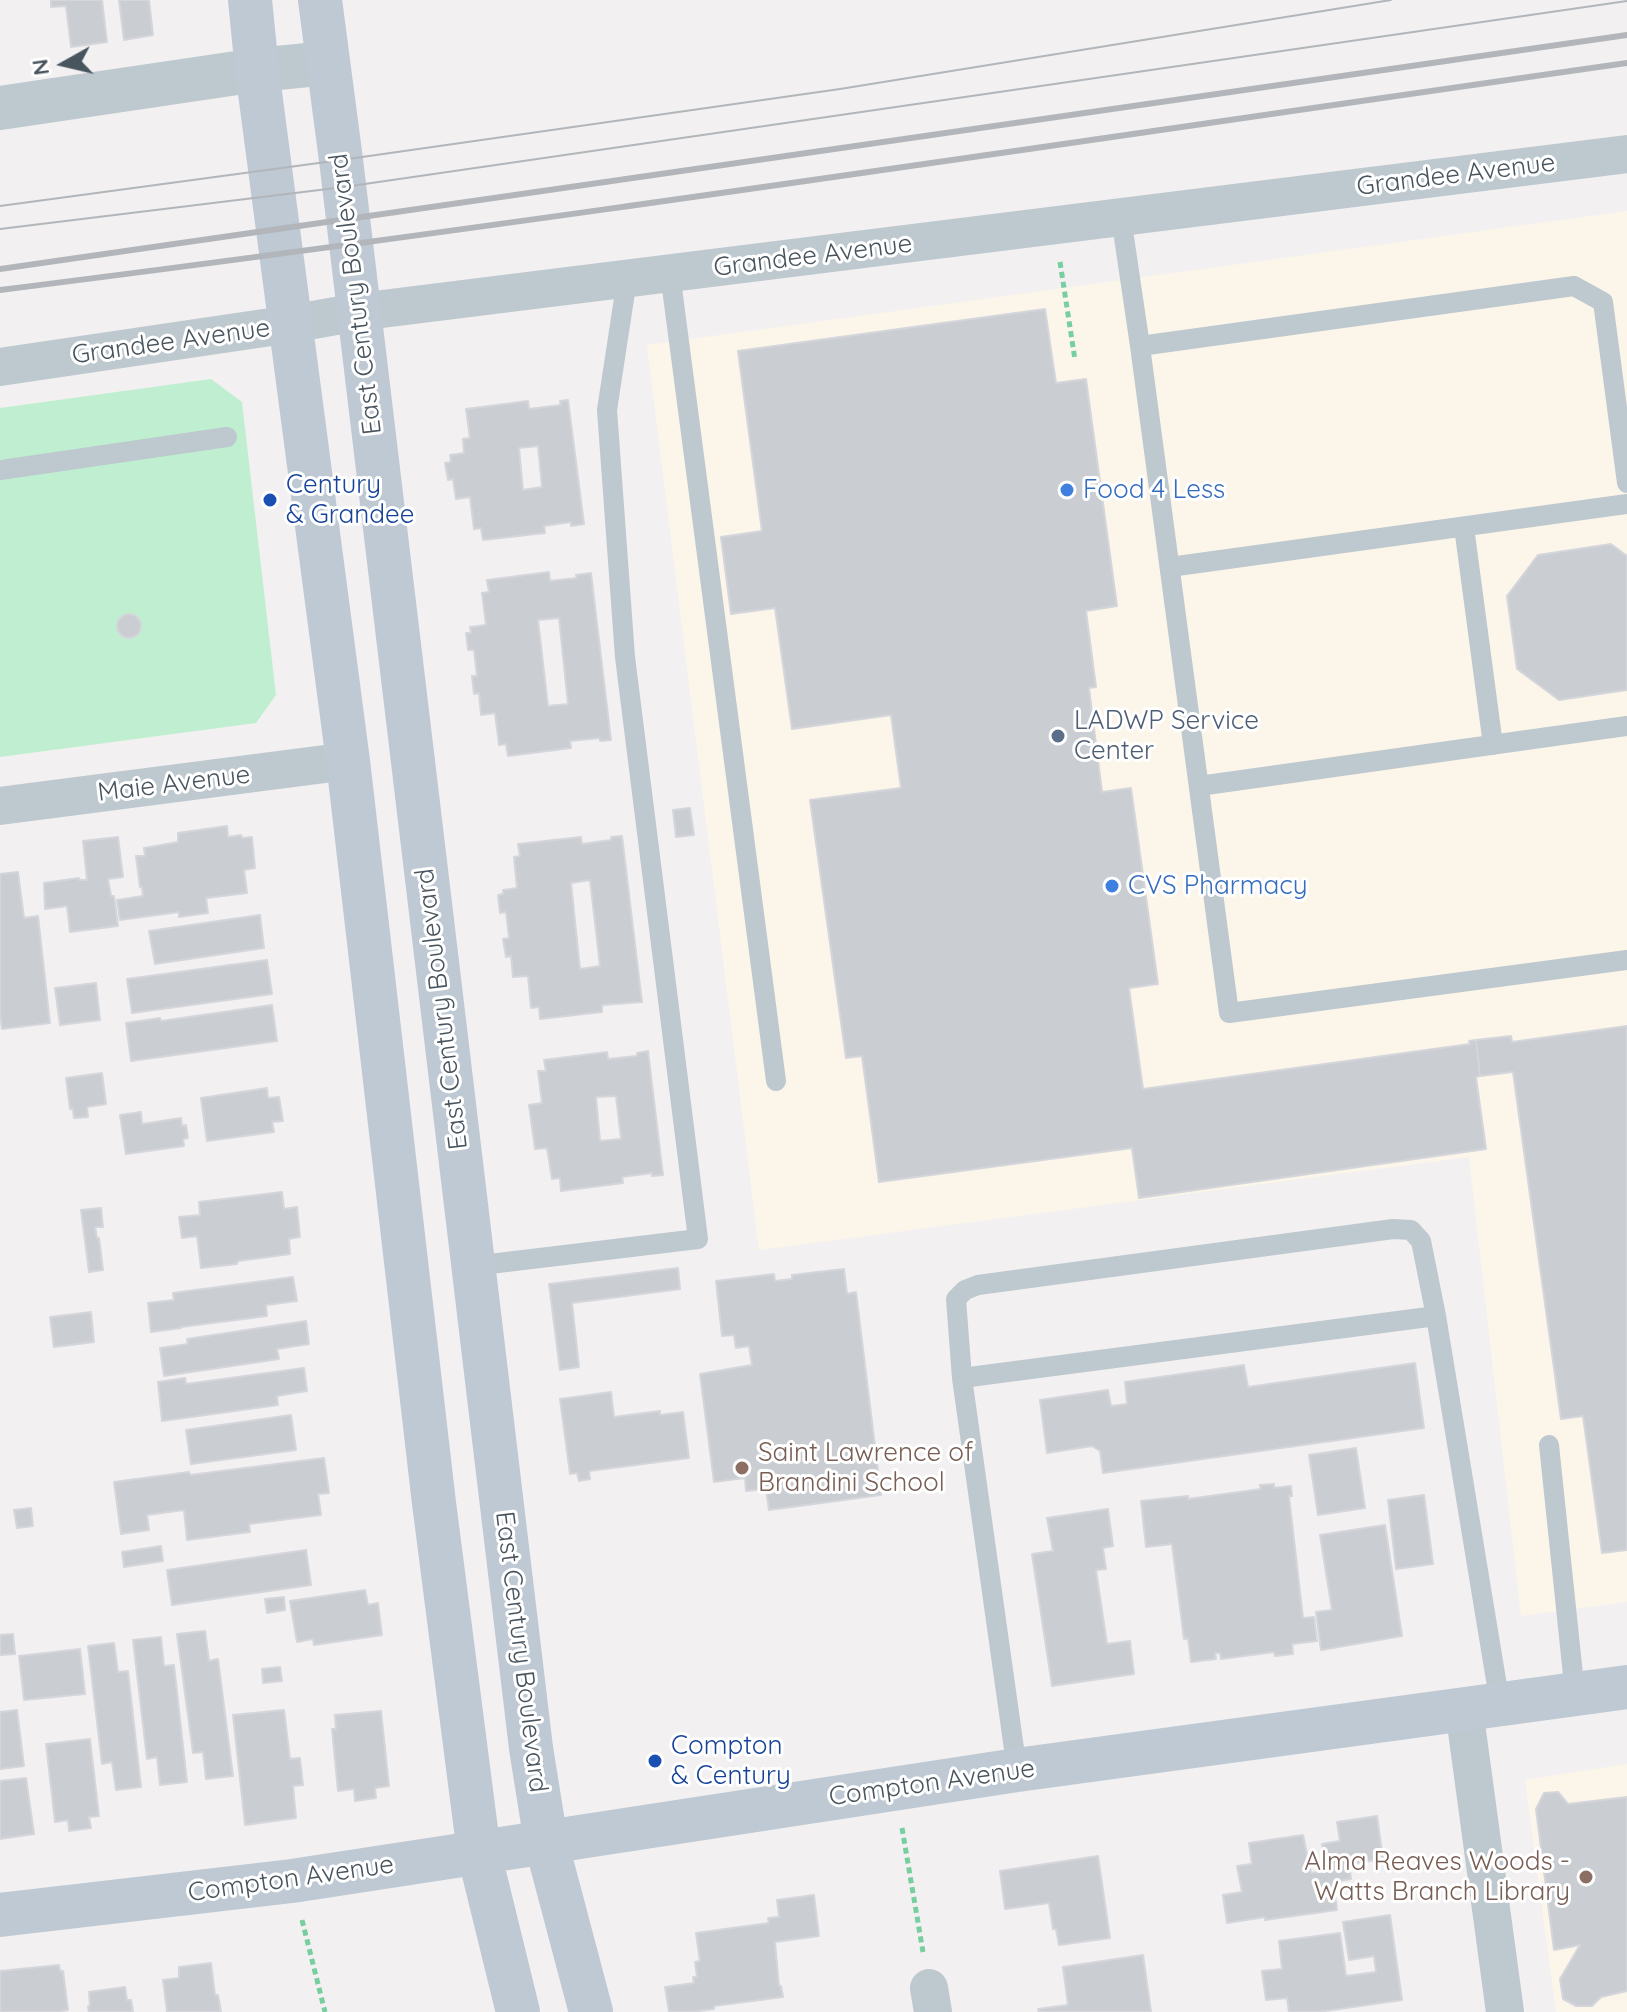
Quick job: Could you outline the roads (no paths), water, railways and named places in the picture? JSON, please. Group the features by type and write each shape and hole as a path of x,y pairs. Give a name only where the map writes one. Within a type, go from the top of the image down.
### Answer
{"main road":[{"path":"250,0 348,761 434,1503 479,1853 518,2012"},
{"name":"East Century Boulevard","path":"320,0 531,1748 546,1842 591,2012"},
{"name":"Compton Avenue","path":"0,1915 292,1881 1017,1770 1627,1687"}],"street":[{"path":"0,108 257,70 328,63"},
{"name":"Grandee Avenue","path":"0,367 358,312 1627,154"},
{"name":"Maie Avenue","path":"0,806 348,761"},
{"path":"1482,1706 1505,2012"}],"lane":[{"path":"1121,217 1229,1013 1627,960"},
{"path":"670,273 776,1081"},
{"path":"473,1266 698,1239 625,657 607,410 627,279"},
{"path":"1140,346 1574,286 1603,302 1621,387 1627,483"},
{"path":"0,470 227,437"},
{"path":"1170,567 1627,504"},
{"path":"1464,527 1493,745"},
{"path":"1199,786 1627,726"},
{"path":"1017,1770 962,1378 956,1299 965,1290 978,1285 1393,1229 1411,1230 1421,1241 1436,1316 1482,1706"},
{"path":"962,1378 1436,1316"},
{"path":"1549,1445 1575,1694"}],"tram line":[{"path":"0,206 840,89 1391,0"},
{"path":"0,229 344,187 1627,1"}],"railway":[{"path":"0,269 1627,35"},
{"path":"0,290 611,209 1627,63"}],"place":[{"name":"Food 4 Less","path":"1067,490"},
{"name":"Century & Grandee","path":"270,500"},
{"name":"LADWP Service Center","path":"1058,736"},
{"name":"CVS Pharmacy","path":"1112,886"},
{"name":"Saint Lawrence of Brandini School","path":"742,1468"},
{"name":"Compton & Century","path":"655,1761"},
{"name":"Alma Reaves Woods - Watts Branch Library","path":"1586,1877"}]}
